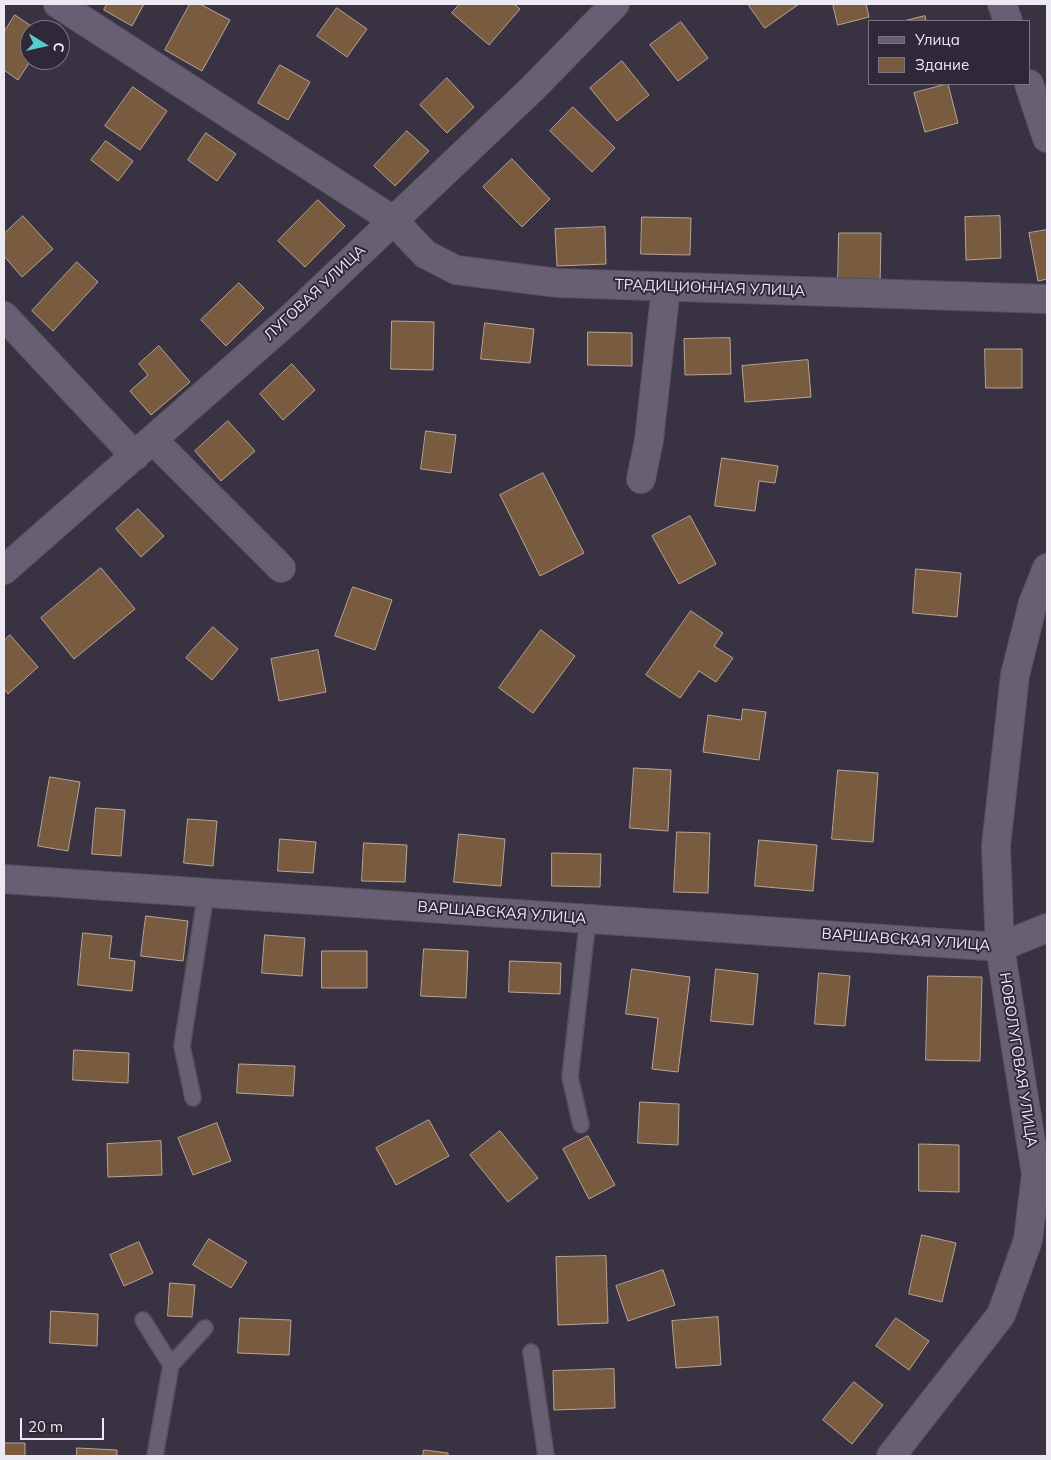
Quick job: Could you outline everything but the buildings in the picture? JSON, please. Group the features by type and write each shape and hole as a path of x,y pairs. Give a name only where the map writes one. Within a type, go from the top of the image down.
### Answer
{"street":[{"name":"ТРАДИЦИОННАЯ УЛИЦА","path":"58,4 393,220 425,254 456,270 558,283 1047,299"},
{"name":"ЛУГОВАЯ УЛИЦА","path":"4,570 292,317 534,87 615,4"},
{"path":"1002,4 1008,20"},
{"path":"1029,85 1047,138"},
{"path":"641,479 649,440 666,287"},
{"path":"4,316 144,448 281,568"},
{"name":"НОВОЛУГОВАЯ УЛИЦА","path":"891,1456 1001,1315 1028,1240 1036,1174 1000,947 996,846 1015,675 1033,603 1047,568"},
{"name":"ВАРШАВСКАЯ УЛИЦА","path":"4,879 1000,947"},
{"path":"1000,947 1047,928"}],"lane":[{"path":"193,1098 182,1046 206,893"},
{"path":"581,1125 570,1077 588,918"},
{"path":"143,1320 171,1364"},
{"path":"155,1456 171,1364 205,1328"},
{"path":"531,1352 546,1456"}]}
